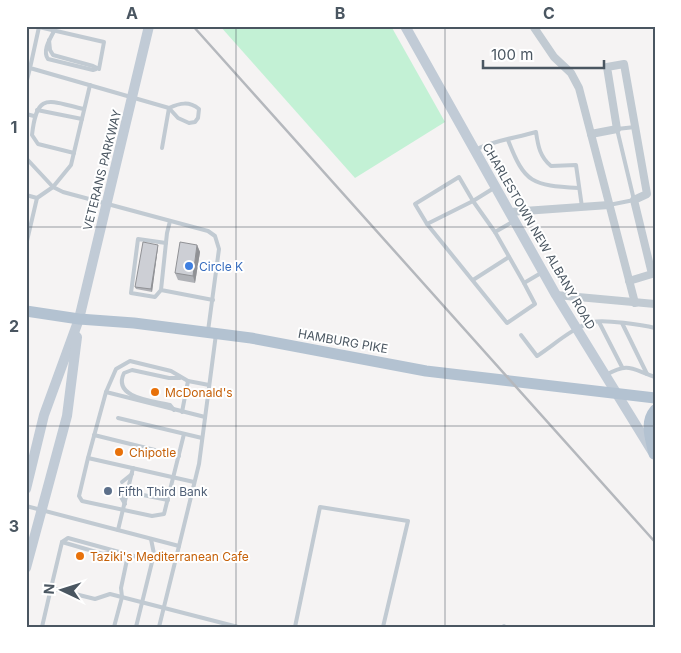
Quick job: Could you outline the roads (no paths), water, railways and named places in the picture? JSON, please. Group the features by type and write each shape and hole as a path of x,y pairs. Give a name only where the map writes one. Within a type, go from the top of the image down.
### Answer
{"main road":[{"name":"VETERANS PARKWAY","path":"26,568 67,416 79,319 149,26"},
{"name":"CHARLESTOWN NEW ALBANY ROAD","path":"404,26 556,295 654,455"},
{"name":"HAMBURG PIKE","path":"26,311 79,319 134,323 251,338 426,370 655,398"},
{"name":"VETERANS PARKWAY","path":"26,488 44,415 79,319"},
{"path":"654,455 648,425 650,416 655,410"}],"street":[{"path":"533,26 554,57 571,73 579,88 635,302"},
{"path":"591,134 617,129 607,67 624,64 647,194 634,200 652,274 629,281"},
{"path":"512,216 609,205"},
{"path":"556,295 655,304"}],"lane":[{"path":"26,84 39,27 104,42 97,69"},
{"path":"54,30 45,52 45,56 48,59 93,70 97,69"},
{"path":"50,40 50,50 53,55 93,66 97,69"},
{"path":"30,68 169,108 178,118 189,124 195,122 198,118 199,109 194,104 181,103 169,108"},
{"path":"26,245 28,228 32,221 38,198 53,187 71,165 90,86"},
{"path":"74,153 38,144 32,135 34,116 41,105 49,101 84,109"},
{"path":"162,148 169,108"},
{"path":"37,110 82,119"},
{"path":"26,114 34,116"},
{"path":"609,205 634,200 617,129 635,127"},
{"path":"475,150 488,143 508,140 536,132 538,148 545,161 551,166 576,165 582,207"},
{"path":"508,140 517,164 525,175 542,184 579,188"},
{"path":"26,158 53,187 63,192 208,231 218,239 219,249 212,300 209,385 202,438 194,482 159,627"},
{"path":"459,177 473,200 495,232 536,304 508,323 427,224 415,204 459,177"},
{"path":"427,224 496,187"},
{"path":"26,195 38,198"},
{"path":"27,209 34,211"},
{"path":"495,232 512,216"},
{"path":"26,219 32,221"},
{"path":"166,243 138,239 131,294 155,297 161,290 170,221"},
{"path":"473,280 509,257"},
{"path":"524,283 543,272"},
{"path":"161,290 212,300"},
{"path":"521,335 537,356 577,329 594,321 655,328"},
{"path":"599,322 622,367"},
{"path":"622,323 647,374"},
{"path":"184,434 164,514 152,516 82,502 79,496 88,458 106,392 116,369 130,361 171,371 188,381 209,385"},
{"path":"606,375 622,367 655,377"},
{"path":"174,410 170,405 124,392 121,386 121,379 124,374 132,370 169,378 180,378"},
{"path":"182,412 188,381"},
{"path":"106,392 205,417"},
{"path":"100,414 107,416"},
{"path":"118,418 202,438"},
{"path":"94,435 179,456"},
{"path":"88,458 194,482"},
{"path":"118,530 133,468"},
{"path":"122,482 132,474"},
{"path":"120,490 125,504"},
{"path":"138,494 168,500"},
{"path":"26,506 179,546"},
{"path":"295,627 320,507 408,521 383,627"},
{"path":"42,627 62,542 68,538 152,561"},
{"path":"136,627 154,554 151,539"},
{"path":"114,627 122,598 121,588 128,555"},
{"path":"51,588 95,599 110,594 238,627"}],"railway":[{"path":"193,26 655,542"}],"place":[{"name":"Circle K","path":"189,266"},
{"name":"McDonald's","path":"155,392"},
{"name":"Chipotle","path":"119,452"},
{"name":"Fifth Third Bank","path":"108,491"},
{"name":"Taziki's Mediterranean Cafe","path":"80,556"}]}
